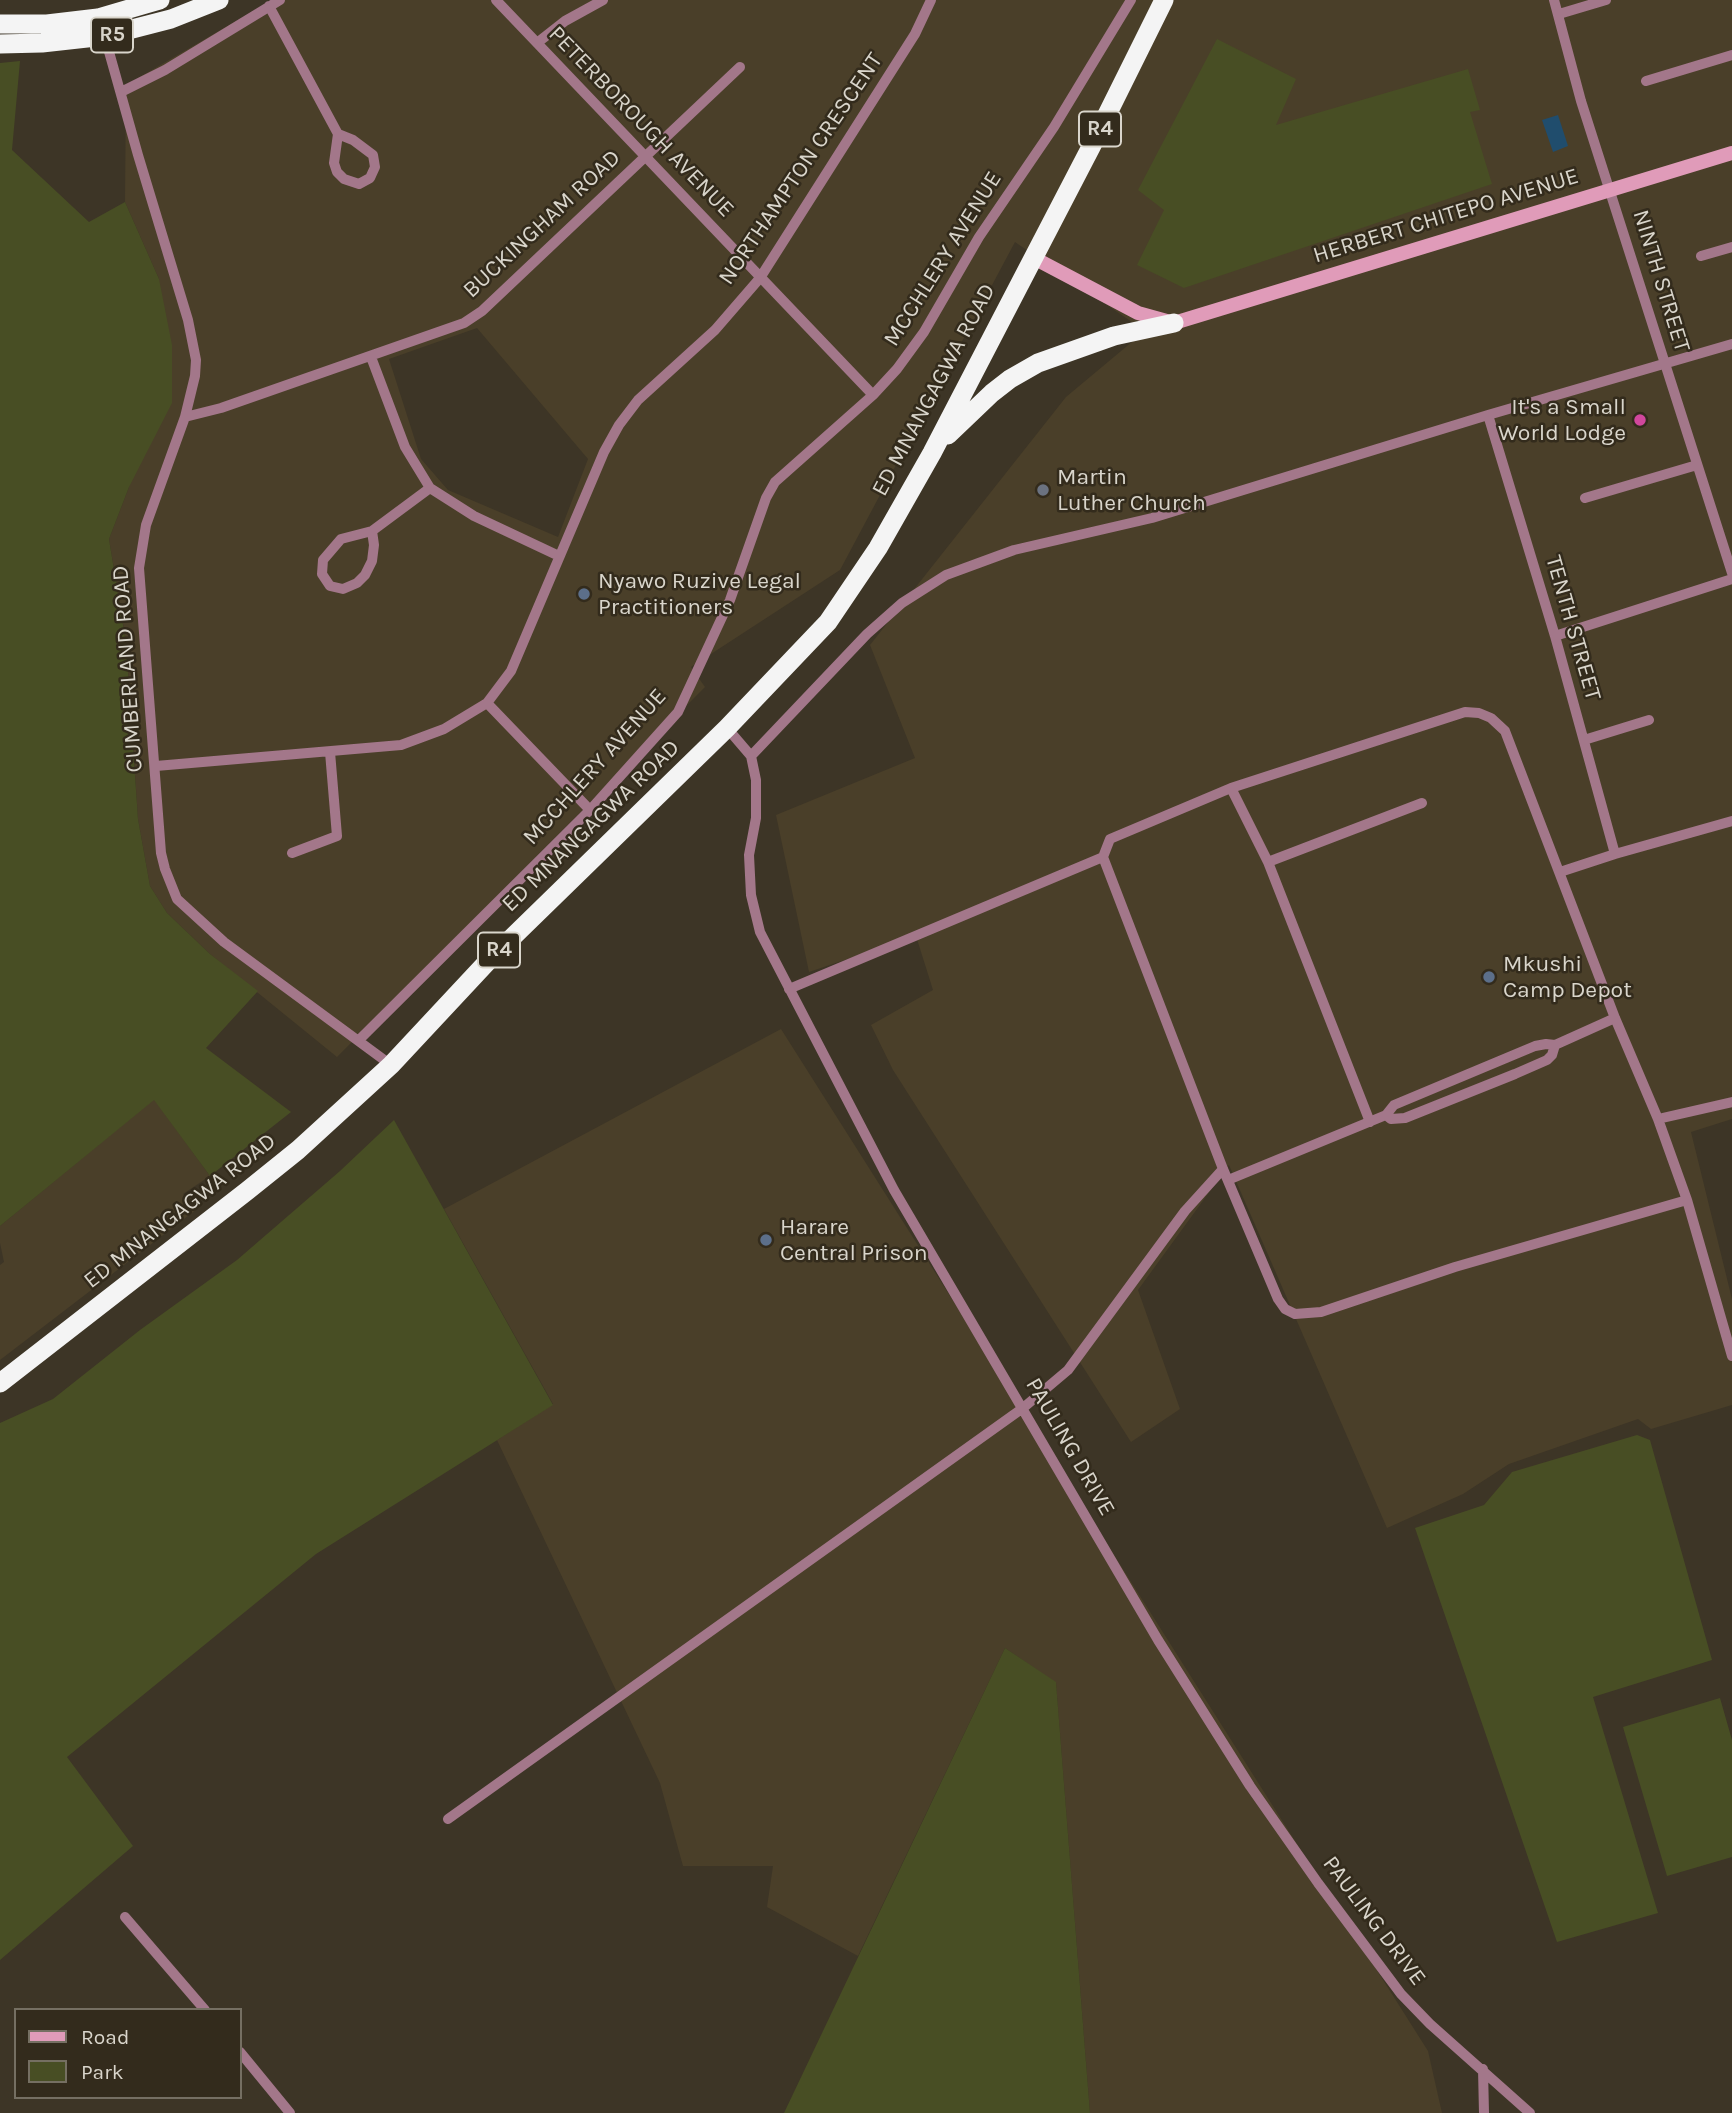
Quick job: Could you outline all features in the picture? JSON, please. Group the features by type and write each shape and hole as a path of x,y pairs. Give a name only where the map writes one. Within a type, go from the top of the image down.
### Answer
{"highway":[{"name":"R5","path":"0,24 102,27 160,0"},
{"name":"R5","path":"0,44 42,43 102,27 171,19 219,0"},
{"name":"R4","path":"1032,257 1091,147 1164,0"},
{"name":"ED MNANGAGWA ROAD","path":"0,1383 247,1192 298,1150 391,1065 489,960 727,728 828,622 872,557 932,453 1032,257"},
{"path":"932,453 980,402 1010,379 1038,363 1114,336 1174,323"}],"main road":[{"name":"HERBERT CHITEPO AVENUE","path":"1174,323 1732,153"},
{"path":"1032,257 1138,313 1174,323"}],"street":[{"path":"121,92 165,70 280,0"},
{"name":"PETERBOROUGH AVENUE","path":"496,0 873,395"},
{"path":"537,43 565,22 603,0"},
{"name":"NORTHAMPTON CRESCENT","path":"156,766 401,746 444,729 487,703 511,671 604,452 619,425 638,400 715,330 760,278 915,34 931,0"},
{"name":"MCCHLERY AVENUE","path":"359,1040 590,810 678,712 730,600 766,498 775,482 873,395 897,369 924,332 979,237 1054,127 1131,0"},
{"name":"NINTH STREET","path":"1554,0 1581,101 1732,573"},
{"path":"1559,14 1606,0"},
{"path":"269,6 338,134 334,163 337,172 344,179 359,184 370,178 375,167 373,155 353,139 338,134"},
{"name":"CUMBERLAND ROAD","path":"102,27 193,339 195,376 185,417 161,477 141,548 140,588 161,853 177,899 224,942 391,1065"},
{"path":"1646,81 1732,55"},
{"name":"BUCKINGHAM ROAD","path":"185,417 221,408 464,323 482,311 740,67"},
{"path":"1701,256 1732,247"},
{"path":"727,728 751,756 867,634 902,603 946,575 1014,550 1152,519 1488,415 1732,344"},
{"path":"371,357 405,447 430,488 474,516 559,556"},
{"name":"TENTH STREET","path":"1488,415 1555,635 1615,853"},
{"path":"1585,498 1697,465"},
{"path":"372,531 372,561 365,575 357,583 343,589 330,586 322,574 323,560 341,539 372,531 430,488"},
{"path":"1555,635 1732,579"},
{"path":"487,703 590,810"},
{"path":"1687,1200 1455,1266 1321,1312 1296,1314 1285,1309 1278,1299 1223,1169 1103,857 1110,839 1231,788 1465,712 1479,713 1491,718 1506,731 1615,1018 1658,1119 1687,1200 1732,1356"},
{"path":"1584,740 1649,720"},
{"path":"292,853 337,835 330,752"},
{"name":"PAULING DRIVE","path":"751,756 756,780 755,818 749,855 751,895 760,932 894,1190 1158,1640 1250,1786 1383,1973 1430,2024 1530,2113"},
{"path":"1231,788 1268,862 1370,1122"},
{"path":"1268,862 1422,803"},
{"path":"1560,872 1615,853 1732,821"},
{"path":"789,989 1103,857"},
{"path":"1228,1180 1386,1115 1394,1105 1541,1044 1555,1045 1615,1018"},
{"path":"1386,1115 1391,1119 1405,1118 1547,1060 1555,1045"},
{"path":"1490,1066 1497,1080"},
{"path":"1658,1119 1732,1102"},
{"path":"448,1819 1023,1408 1068,1370 1185,1210 1223,1169"},
{"path":"125,1917 203,2008"},
{"path":"242,2054 290,2113"},
{"path":"1483,2069 1484,2113"}],"shaded area":[{"path":"272,0 1732,0 1732,1119 1691,1132 1732,1299 1732,1405 1651,1429 1638,1419 1509,1464 1463,1494 1387,1528 1229,1165 1138,1290 1180,1409 1131,1442 893,1070 871,1025 933,990 916,936 809,972 776,815 915,758 870,645 1066,397 1145,331 1015,242 840,570 691,667 705,687 337,1057 210,954 167,913 150,886 138,819 126,642 109,539 129,487 159,279 125,202 126,85","holes":["477,328 588,459 558,537 448,490 421,459 389,359"]},
{"path":"781,1029 1428,2051 1442,2113 1090,2113 1056,1683 1005,1648 858,1956 767,1907 773,1866 683,1866 660,1783 497,1440 553,1404 444,1209"},
{"path":"154,1099 210,1176 183,1194 197,1209 0,1360 0,1265 4,1262 0,1226"}],"green space":[{"path":"1217,39 1296,79 1276,125 1468,69 1480,110 1470,112 1492,184 1184,288 1137,265 1164,210 1138,190"},
{"path":"20,61 12,150 89,222 125,202 159,279 172,345 172,403 129,487 109,539 126,643 138,819 150,886 167,913 210,954 258,991 206,1048 291,1112 210,1176 154,1100 0,1226 0,63"},
{"path":"394,1120 553,1405 316,1554 67,1757 133,1846 0,1960 0,1423 53,1399 140,1330 237,1260 340,1171"},
{"path":"1637,1435 1650,1440 1712,1660 1593,1697 1658,1913 1557,1942 1415,1528 1484,1505 1512,1472"},
{"path":"1005,1648 1056,1682 1090,2113 784,2113"},
{"path":"1720,1698 1732,1740 1732,1857 1667,1876 1623,1727"}],"water":[{"path":"1558,115 1568,146 1553,152 1542,120"}],"place":[{"name":"It's a Small World Lodge","path":"1640,420"},
{"name":"Martin Luther Church","path":"1043,490"},
{"name":"Nyawo Ruzive Legal Practitioners","path":"584,594"},
{"name":"Mkushi Camp Depot","path":"1489,977"},
{"name":"Harare Central Prison","path":"766,1240"}]}
